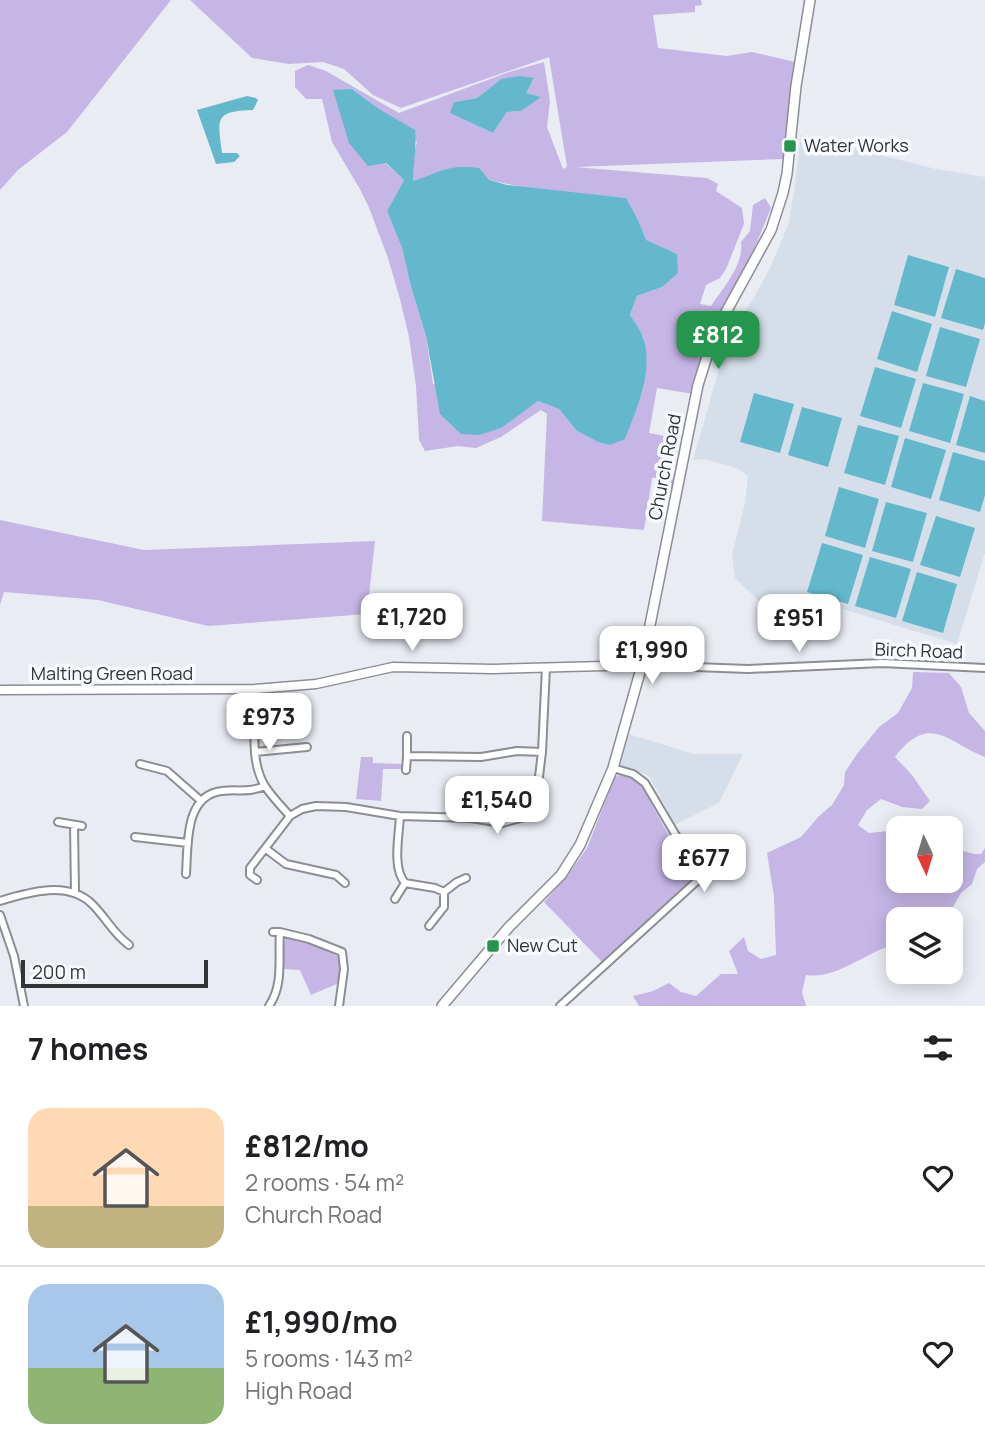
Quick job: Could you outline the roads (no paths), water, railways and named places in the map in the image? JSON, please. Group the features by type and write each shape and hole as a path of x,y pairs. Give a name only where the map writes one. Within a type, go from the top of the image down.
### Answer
{"main road":[{"name":"Church Road","path":"442,1006 509,927 561,875 580,845 613,768 642,665 698,385 714,334 771,230 783,193 810,0"}],"street":[{"name":"Birch Road","path":"642,665 735,669 882,663 985,668"},
{"name":"Malting Green Road","path":"0,690 255,689 316,684 393,667 493,669 642,665"},
{"path":"257,880 250,875 250,868 290,816 302,809 316,806 346,807 400,816 471,818 502,823 524,817 537,801 545,667"},
{"path":"255,689 257,768 265,786 290,816"},
{"path":"407,736 407,770"},
{"path":"255,752 307,747"},
{"path":"407,756 481,757 517,751 542,752"},
{"path":"140,764 167,771 200,800"},
{"path":"560,1006 698,880 694,866 645,783 633,774 613,768"},
{"path":"186,874 194,810 200,800 213,793 248,792 265,786"},
{"path":"400,816 395,848 400,875 405,883 444,892"},
{"path":"58,822 78,826 75,892"},
{"path":"135,837 188,843"},
{"path":"266,849 286,864 336,875 345,883"},
{"path":"444,892 466,878"},
{"path":"395,899 405,883"},
{"path":"0,901 24,894 75,892 93,905 110,928 129,945"},
{"path":"429,926 444,907 444,892"},
{"path":"0,915 14,956 24,1006"},
{"path":"268,1006 278,990 276,932 343,950 344,969 339,1006"}],"water":[{"path":"520,76 534,78 526,93 541,97 521,111 507,112 493,133 450,113 454,102 477,98 501,79"},
{"path":"352,89 415,130 413,181 444,170 468,167 479,168 489,180 507,185 626,198 646,240 677,254 678,273 662,287 637,296 630,315 643,337 647,365 642,391 625,439 610,445 598,442 576,430 559,409 538,401 501,428 479,435 461,434 440,414 426,336 402,248 387,211 404,180 386,163 368,166 349,143 333,90"},
{"path":"247,96 258,100 253,110 225,115 220,125 222,153 237,153 240,156 234,162 216,164 197,110"},
{"path":"908,255 949,267 935,317 894,305"},
{"path":"956,269 985,278 983,330 941,318"},
{"path":"892,311 932,324 917,372 877,359"},
{"path":"940,327 980,339 966,387 926,376"},
{"path":"875,367 916,379 901,428 860,416"},
{"path":"923,383 964,394 950,443 909,431"},
{"path":"754,393 794,404 780,453 740,442"},
{"path":"970,396 985,401 985,453 956,445"},
{"path":"802,407 842,418 828,467 788,455"},
{"path":"858,425 899,436 885,485 844,473"},
{"path":"905,438 946,450 931,499 891,487"},
{"path":"953,452 985,461 985,495 980,512 939,500"},
{"path":"839,487 879,499 865,548 825,536"},
{"path":"886,502 927,513 913,562 872,551"},
{"path":"936,516 975,528 960,577 920,565"},
{"path":"822,543 863,555 848,604 807,592"},
{"path":"870,557 911,569 896,618 855,606"},
{"path":"917,572 957,584 943,633 902,621"}],"place":[{"name":"Water Works","path":"790,146"},
{"name":"New Cut","path":"493,946"}]}
